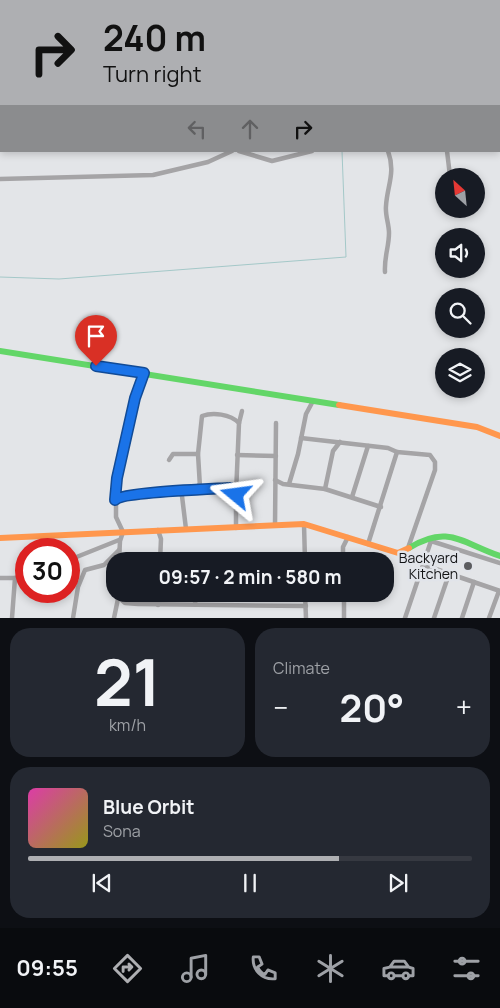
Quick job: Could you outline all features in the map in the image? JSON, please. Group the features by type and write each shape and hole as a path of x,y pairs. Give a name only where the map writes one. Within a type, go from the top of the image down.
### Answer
{"street":[{"path":"0,179 153,175 208,162 230,152"},
{"path":"242,152 272,161 308,152"},
{"path":"385,272 384,257 389,234 386,203 391,177 391,160 388,152"},
{"path":"447,152 449,168"},
{"path":"0,350 477,427 500,436"},
{"path":"73,618 78,587 85,570 104,565 119,550 123,532 116,517 115,500 119,470 135,398 144,373"},
{"path":"289,484 306,414 313,401"},
{"path":"236,528 237,455 239,423 242,411"},
{"path":"203,489 199,485 198,454 202,416 209,414 229,416 239,423"},
{"path":"275,525 276,423"},
{"path":"301,438 430,455 435,462 435,470 408,550"},
{"path":"325,489 333,451 340,442"},
{"path":"352,497 368,446"},
{"path":"368,544 397,452"},
{"path":"169,460 173,454 198,454"},
{"path":"237,455 276,456"},
{"path":"276,480 283,484 325,489 381,507"},
{"path":"276,490 283,484"},
{"path":"192,490 199,485"},
{"path":"115,500 118,497 139,494 181,494 203,489 230,488 236,495"},
{"path":"181,494 186,529"},
{"path":"0,538 304,524 398,554 428,537 435,536 456,539 500,556"},
{"path":"304,524 305,552"},
{"path":"158,530 161,539 160,552"},
{"path":"161,539 172,530"},
{"path":"114,532 120,541"},
{"path":"343,552 343,547 348,537"},
{"path":"405,618 432,540 500,563"},
{"path":"80,556 120,541"},
{"path":"424,565 499,591 489,618"},
{"path":"434,618 449,574"},
{"path":"0,578 13,579 12,618"},
{"path":"462,618 474,582"},
{"path":"114,618 117,602"},
{"path":"306,602 306,618"},
{"path":"344,602 344,618"},
{"path":"115,610 124,603 158,605 195,604 208,606 306,606"}],"waterway":[{"path":"0,277 59,279 346,257 342,152"}],"traffic: fast":[{"path":"0,351 339,405"},
{"path":"409,548 434,537 445,537 465,541 500,556"}],"traffic: slow":[{"path":"339,405 477,427 500,436"},
{"path":"0,538 304,524 398,553 409,548"}],"place":[{"name":"Backyard Kitchen","path":"468,566"}],"route":[{"path":"96,366 144,373 135,398 122,453 115,500 118,497 139,494 203,489 230,488 236,495"}]}
